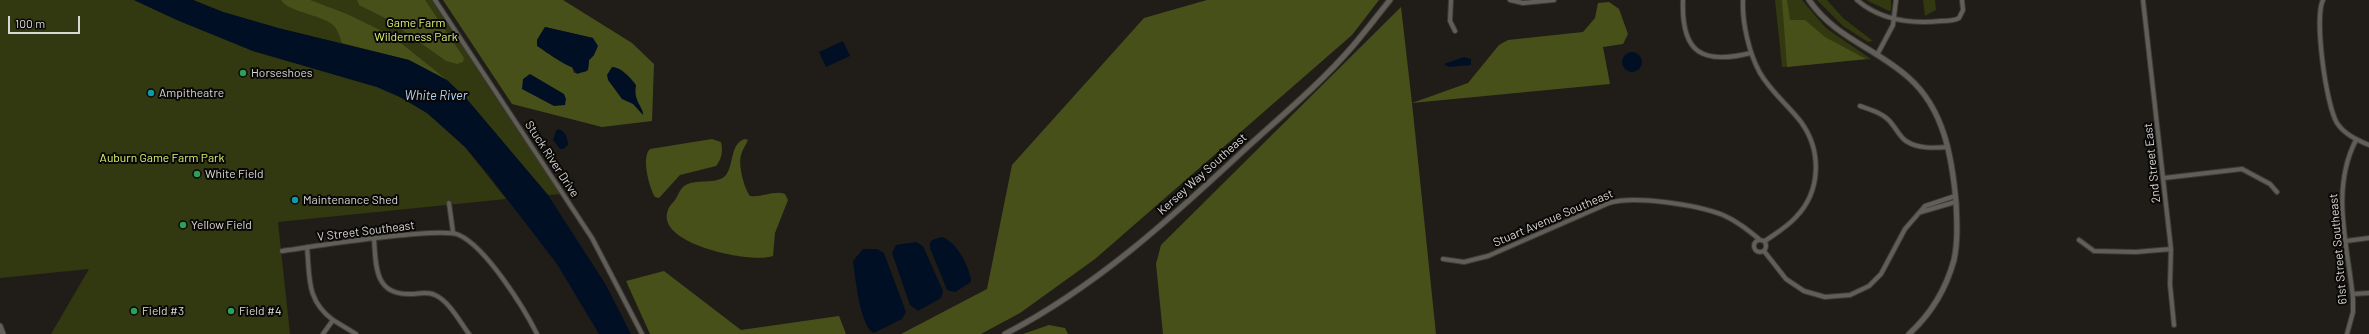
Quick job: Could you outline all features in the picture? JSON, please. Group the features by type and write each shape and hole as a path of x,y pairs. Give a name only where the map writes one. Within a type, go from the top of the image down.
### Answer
{"street":[{"name":"Stuck River Drive","path":"435,0 592,238 642,334"},
{"name":"Kersey Way Southeast","path":"1004,334 1037,317 1080,290 1155,230 1339,61 1390,0"},
{"path":"1451,0 1450,21 1455,31"},
{"path":"1510,0 1517,2 1554,0"},
{"path":"1683,0 1683,21 1692,47 1702,54 1721,57 1751,53"},
{"path":"1743,0 1751,53 1761,74 1771,89 1807,131 1814,148 1816,166 1810,195 1802,210 1791,222 1765,241"},
{"path":"1809,0 1834,29 1877,55 1909,78 1924,96 1945,134 1955,199 1957,242 1946,283 1938,300 1921,323 1909,334"},
{"path":"1857,0 1868,8 1895,18 1922,23 1959,18 1963,10 1962,0"},
{"path":"1877,55 1895,18 1896,0"},
{"name":"2nd Street East","path":"2143,0 2171,249 2170,284 2174,325"},
{"path":"2323,0 2318,21 2329,106 2339,126 2356,140 2369,145"},
{"path":"1860,106 1883,116 1890,121 1901,137 1911,144 1927,148 1948,147"},
{"name":"61st Street Southeast","path":"2347,334 2353,312 2353,294 2346,241 2342,185 2345,166 2356,140"},
{"path":"2164,178 2242,169 2270,184 2277,192"},
{"name":"Stuart Avenue Southeast","path":"1443,259 1464,262 1488,256 1609,203 1626,199 1715,212 1736,222 1759,239"},
{"path":"1764,251 1786,278 1804,291 1825,297 1846,296 1863,290 1876,280 1886,267 1907,225 1925,206 1931,203 1955,199"},
{"path":"449,203 453,232 466,239 500,274 526,313 537,334"},
{"name":"V Street Southeast","path":"282,251 374,239 453,232"},
{"path":"2346,241 2369,238"},
{"path":"374,239 376,269 384,285 400,293 429,293 437,296 469,334"},
{"path":"1764,251 1760,252 1754,249 1754,243 1759,239 1765,241"},
{"path":"2079,240 2094,251 2136,252 2171,249"},
{"path":"1764,251 1766,245 1765,241"},
{"path":"307,247 313,296 319,308 333,320 356,334"},
{"path":"2353,294 2369,293"},
{"path":"323,334 333,320"},
{"path":"0,326 4,334"}],"green space":[{"name":"Auburn Game Farm Park","path":"0,0 134,0 177,20 253,51 377,87 400,97 427,113 446,129 465,147 506,199 278,222 290,334 51,334 89,269 0,278"},
{"name":"Game Farm Wilderness Park","path":"193,0 433,0 563,194 548,195 465,97 409,60 278,28 223,12"},
{"path":"281,0 310,0 347,14 392,36 447,80 409,60 342,43 338,32 329,22 291,8"},
{"path":"357,0 425,0 464,58 463,62 457,64 446,61 387,19 359,5"},
{"path":"443,0 563,0 632,43 654,64 652,121 602,127 512,104","holes":["545,27 593,38 594,55 589,60 588,70 585,72 574,73 572,67 542,49 537,40"]},
{"path":"1207,0 1379,0 1352,35 1095,259 1020,313 981,334 901,334 987,289 1012,165 1144,18"},
{"path":"1775,0 1802,0 1826,28 1871,59 1782,67"},
{"path":"1782,0 1787,0 1790,20 1805,20 1825,37 1866,59 1787,67"},
{"path":"1817,0 1827,0 1843,18 1873,41 1868,42 1843,26"},
{"path":"1866,0 1891,0 1891,10 1889,11"},
{"path":"1923,0 1935,0 1936,10 1925,16"},
{"path":"1609,2 1619,9 1628,34 1623,44 1603,47 1610,84 1412,103 1468,83 1499,45 1508,40 1583,32 1595,18 1598,3"},
{"path":"1401,7 1436,334 1163,334 1156,264 1161,245"},
{"path":"712,139 721,142 722,145 721,158 716,166 680,175 659,198 655,197 648,180 646,165 647,153 650,149"},
{"path":"745,139 748,140 740,159 740,164 744,182 750,196 781,193 785,194 788,200 775,233 773,256 762,258 746,257 707,249 690,242 676,233 668,222 668,209 680,190 688,184 694,182 717,180 726,175 737,145 740,141"},
{"path":"664,271 741,330 839,316 846,334 650,334 626,281"},
{"path":"1049,325 1065,328 1068,334 1023,334"}],"water":[{"name":"White River","path":"134,0 193,0 223,12 278,28 409,60 447,80 465,97 548,195 606,285 631,334 599,334 557,264 487,173 465,147 427,113 400,97 377,87 253,51 177,20"},
{"path":"545,27 593,38 598,46 594,55 589,60 588,70 577,74 572,67 537,46 537,40"},
{"path":"843,41 850,56 826,67 819,52"},
{"path":"1632,52 1639,55 1642,62 1639,69 1632,72 1625,69 1622,62 1625,55"},
{"path":"1464,57 1471,59 1471,65 1449,67 1444,64"},
{"path":"612,67 619,69 629,76 636,85 636,96 643,115 633,104 622,99 608,80 607,75"},
{"path":"530,74 564,94 566,99 565,105 554,106 522,89 523,79"},
{"path":"559,129 566,136 568,145 563,149 560,149 553,140 556,131"},
{"path":"942,237 957,249 967,267 971,279 971,282 955,292 947,290 930,248 930,243 932,240"},
{"path":"916,242 923,246 943,291 941,298 918,311 910,305 892,253 896,245"},
{"path":"863,249 877,249 884,253 906,312 902,319 874,333 869,329 862,314 854,269 853,261"}],"place":[{"name":"Horseshoes","path":"243,73"},
{"name":"Ampitheatre","path":"151,93"},
{"name":"White Field","path":"197,174"},
{"name":"Maintenance Shed","path":"295,200"},
{"name":"Yellow Field","path":"183,225"},
{"name":"Field #3","path":"134,311"},
{"name":"Field #4","path":"231,311"}]}
